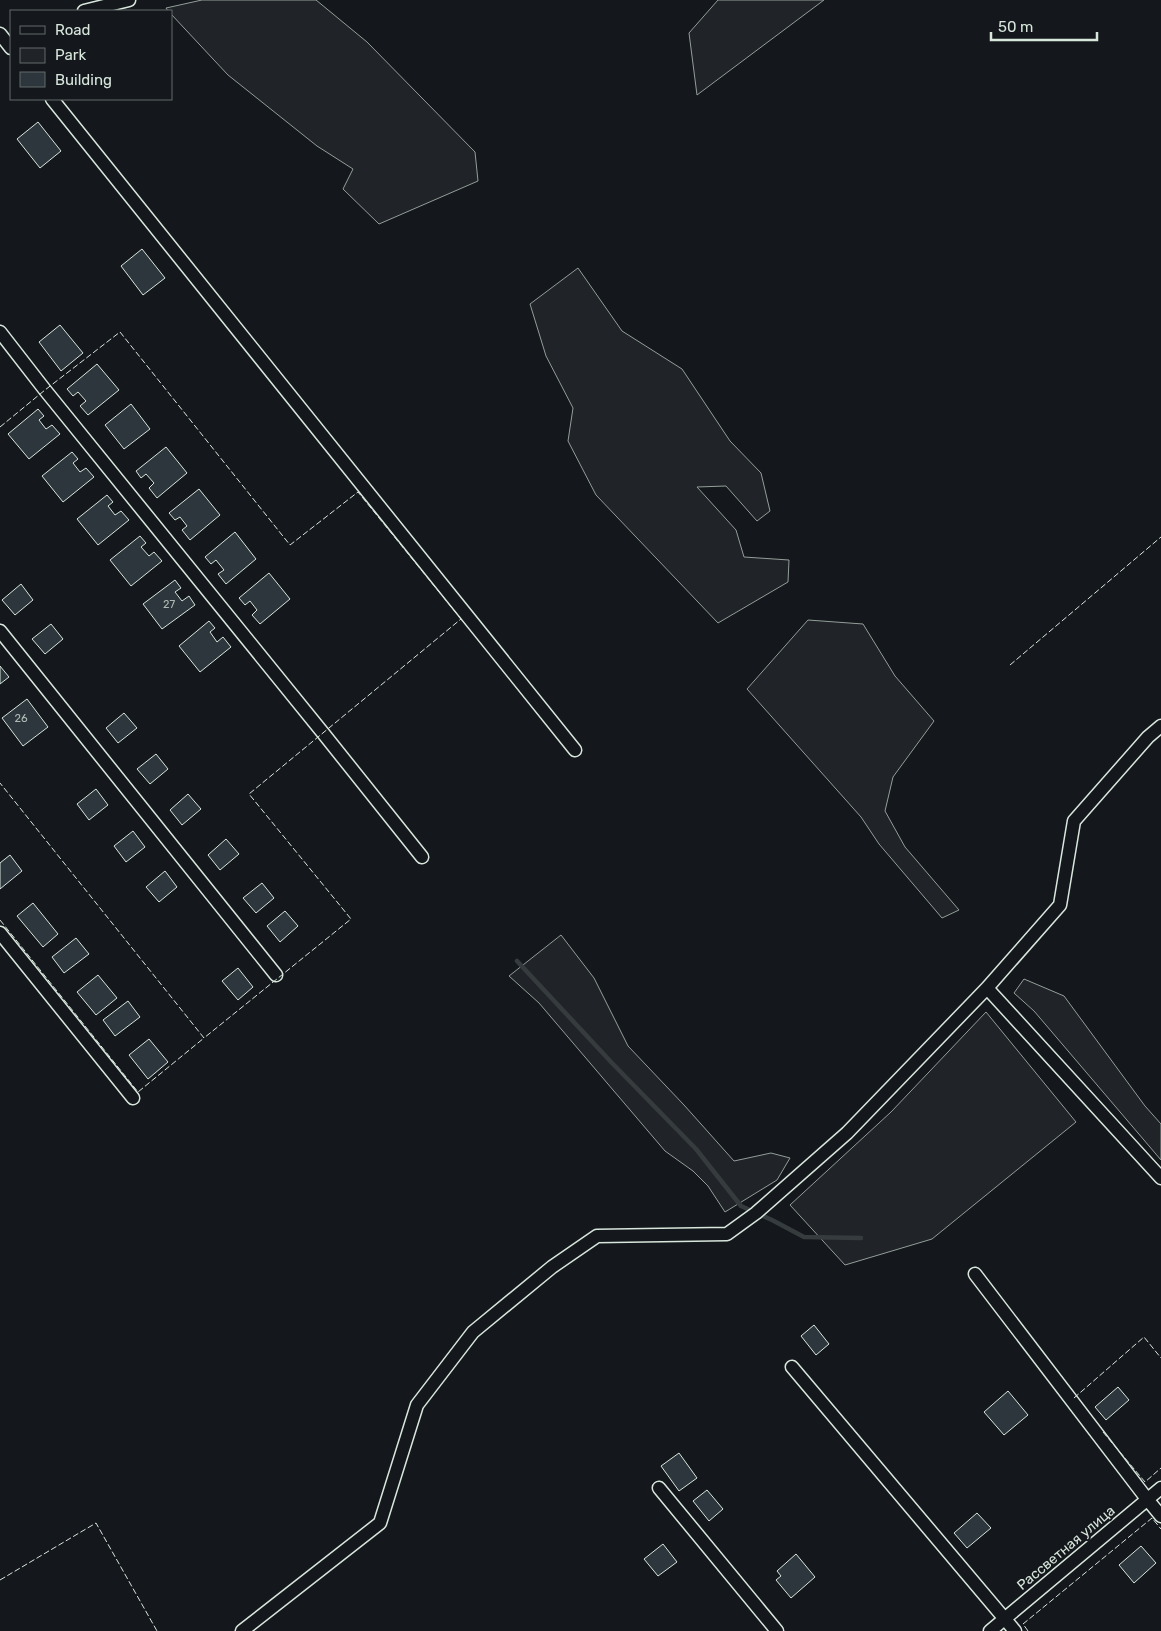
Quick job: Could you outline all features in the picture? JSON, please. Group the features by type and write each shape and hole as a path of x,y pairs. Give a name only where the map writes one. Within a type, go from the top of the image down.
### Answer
{"street":[{"path":"88,10 129,0"},
{"path":"0,34 10,47"},
{"path":"53,100 575,750"},
{"path":"0,332 422,857"},
{"path":"0,631 276,975"},
{"path":"242,1631 380,1523 417,1404 473,1332 552,1267 597,1236 727,1234 756,1213 847,1133 987,988 1060,905 1074,821 1148,737 1161,726"},
{"path":"0,933 133,1098"},
{"path":"987,988 1161,1178"},
{"path":"974,1274 1161,1516"},
{"path":"792,1367 1015,1631"},
{"path":"658,1488 776,1631"},
{"name":"Рассветная улица","path":"990,1631 1161,1488"}],"green space":[{"path":"202,0 316,0 367,42 475,152 478,181 379,224 343,189 353,169 317,146 228,75 172,15 172,10 166,8"},
{"path":"718,0 824,0 697,95 689,33"},
{"path":"578,268 622,331 682,369 730,441 761,473 770,511 757,521 726,486 697,487 736,530 744,557 789,560 788,582 718,623 596,495 568,441 573,408 546,356 530,304"},
{"path":"808,620 863,624 895,676 934,721 893,777 885,811 905,847 959,910 942,918 879,844 861,817 747,689"},
{"path":"561,935 594,978 628,1046 734,1161 771,1153 790,1158 777,1180 725,1212 708,1186 693,1171 665,1151 539,1003 509,976"},
{"path":"1024,979 1064,996 1145,1106 1161,1124 1161,1160 1034,1011 1014,993"},
{"path":"986,1012 1076,1122 932,1239 845,1265 790,1205 891,1112"}],"building":[{"path":"38,122 61,151 40,168 17,139"},
{"path":"142,249 165,278 143,295 121,266"},
{"path":"60,325 83,353 61,371 39,342"},
{"path":"97,364 119,390 88,415 80,406 86,401 78,392 73,396 67,389"},
{"path":"131,404 150,429 124,449 105,425"},
{"path":"38,409 44,416 39,420 46,429 52,425 60,434 29,459 8,434"},
{"path":"166,447 187,473 157,498 149,488 154,483 146,474 141,478 136,471"},
{"path":"72,452 78,459 73,463 80,472 86,468 94,477 63,502 42,476"},
{"path":"199,489 220,515 190,540 182,530 187,526 180,517 175,520 169,513"},
{"path":"107,495 113,502 108,506 115,515 121,511 129,520 98,545 77,519"},
{"path":"235,532 256,559 226,584 218,574 224,570 216,560 211,564 205,557"},
{"path":"140,536 146,543 141,547 149,556 154,552 162,561 131,586 110,560"},
{"path":"269,573 290,599 260,624 252,615 257,610 250,601 245,605 239,598"},
{"path":"175,580 181,588 175,592 182,601 189,596 195,605 162,629 143,604"},
{"path":"21,584 33,600 15,615 2,600"},
{"path":"209,621 215,628 210,632 217,642 223,637 231,647 200,672 179,646"},
{"path":"51,624 63,639 45,654 32,639"},
{"path":"0,666 9,677 0,684"},
{"path":"27,699 48,727 23,746 2,718"},
{"path":"124,713 137,728 118,743 106,728"},
{"path":"156,754 168,769 150,784 137,769"},
{"path":"96,789 108,805 89,820 77,804"},
{"path":"188,794 201,809 182,825 170,810"},
{"path":"133,831 145,847 126,862 114,846"},
{"path":"226,839 239,854 220,870 208,855"},
{"path":"10,855 22,871 0,889 0,863"},
{"path":"165,871 177,887 159,902 146,887"},
{"path":"262,883 274,898 256,913 243,898"},
{"path":"33,903 58,934 43,947 17,916"},
{"path":"285,911 298,926 280,942 267,926"},
{"path":"76,938 89,954 64,973 52,957"},
{"path":"238,968 253,987 238,1000 222,981"},
{"path":"98,975 117,998 96,1015 77,992"},
{"path":"128,1001 140,1017 115,1036 103,1020"},
{"path":"149,1039 168,1062 148,1079 129,1055"},
{"path":"814,1325 829,1344 816,1355 801,1336"},
{"path":"1118,1387 1129,1400 1106,1420 1095,1407"},
{"path":"1008,1391 1028,1415 1004,1435 984,1412"},
{"path":"679,1453 697,1478 679,1491 661,1466"},
{"path":"707,1490 723,1509 709,1521 693,1501"},
{"path":"977,1513 991,1528 967,1548 954,1533"},
{"path":"663,1544 677,1562 658,1576 644,1559"},
{"path":"1141,1546 1156,1563 1134,1583 1119,1565"},
{"path":"796,1554 815,1577 791,1598 776,1580 781,1576 777,1571"}],"waterway":[{"path":"517,961 612,1063 696,1149 741,1206 804,1237 861,1238"}],"fence":[{"path":"0,427 120,332 290,545 358,492 461,619 249,794 351,919 204,1038 0,783"},
{"path":"1010,665 1161,537"},
{"path":"0,920 138,1092 203,1037"},
{"path":"1074,1398 1144,1337 1161,1358"},
{"path":"1103,1432 1145,1482 1161,1468"},
{"path":"1028,1631 1023,1624 1152,1518 1161,1529"},
{"path":"0,1580 96,1523 157,1631"}]}
